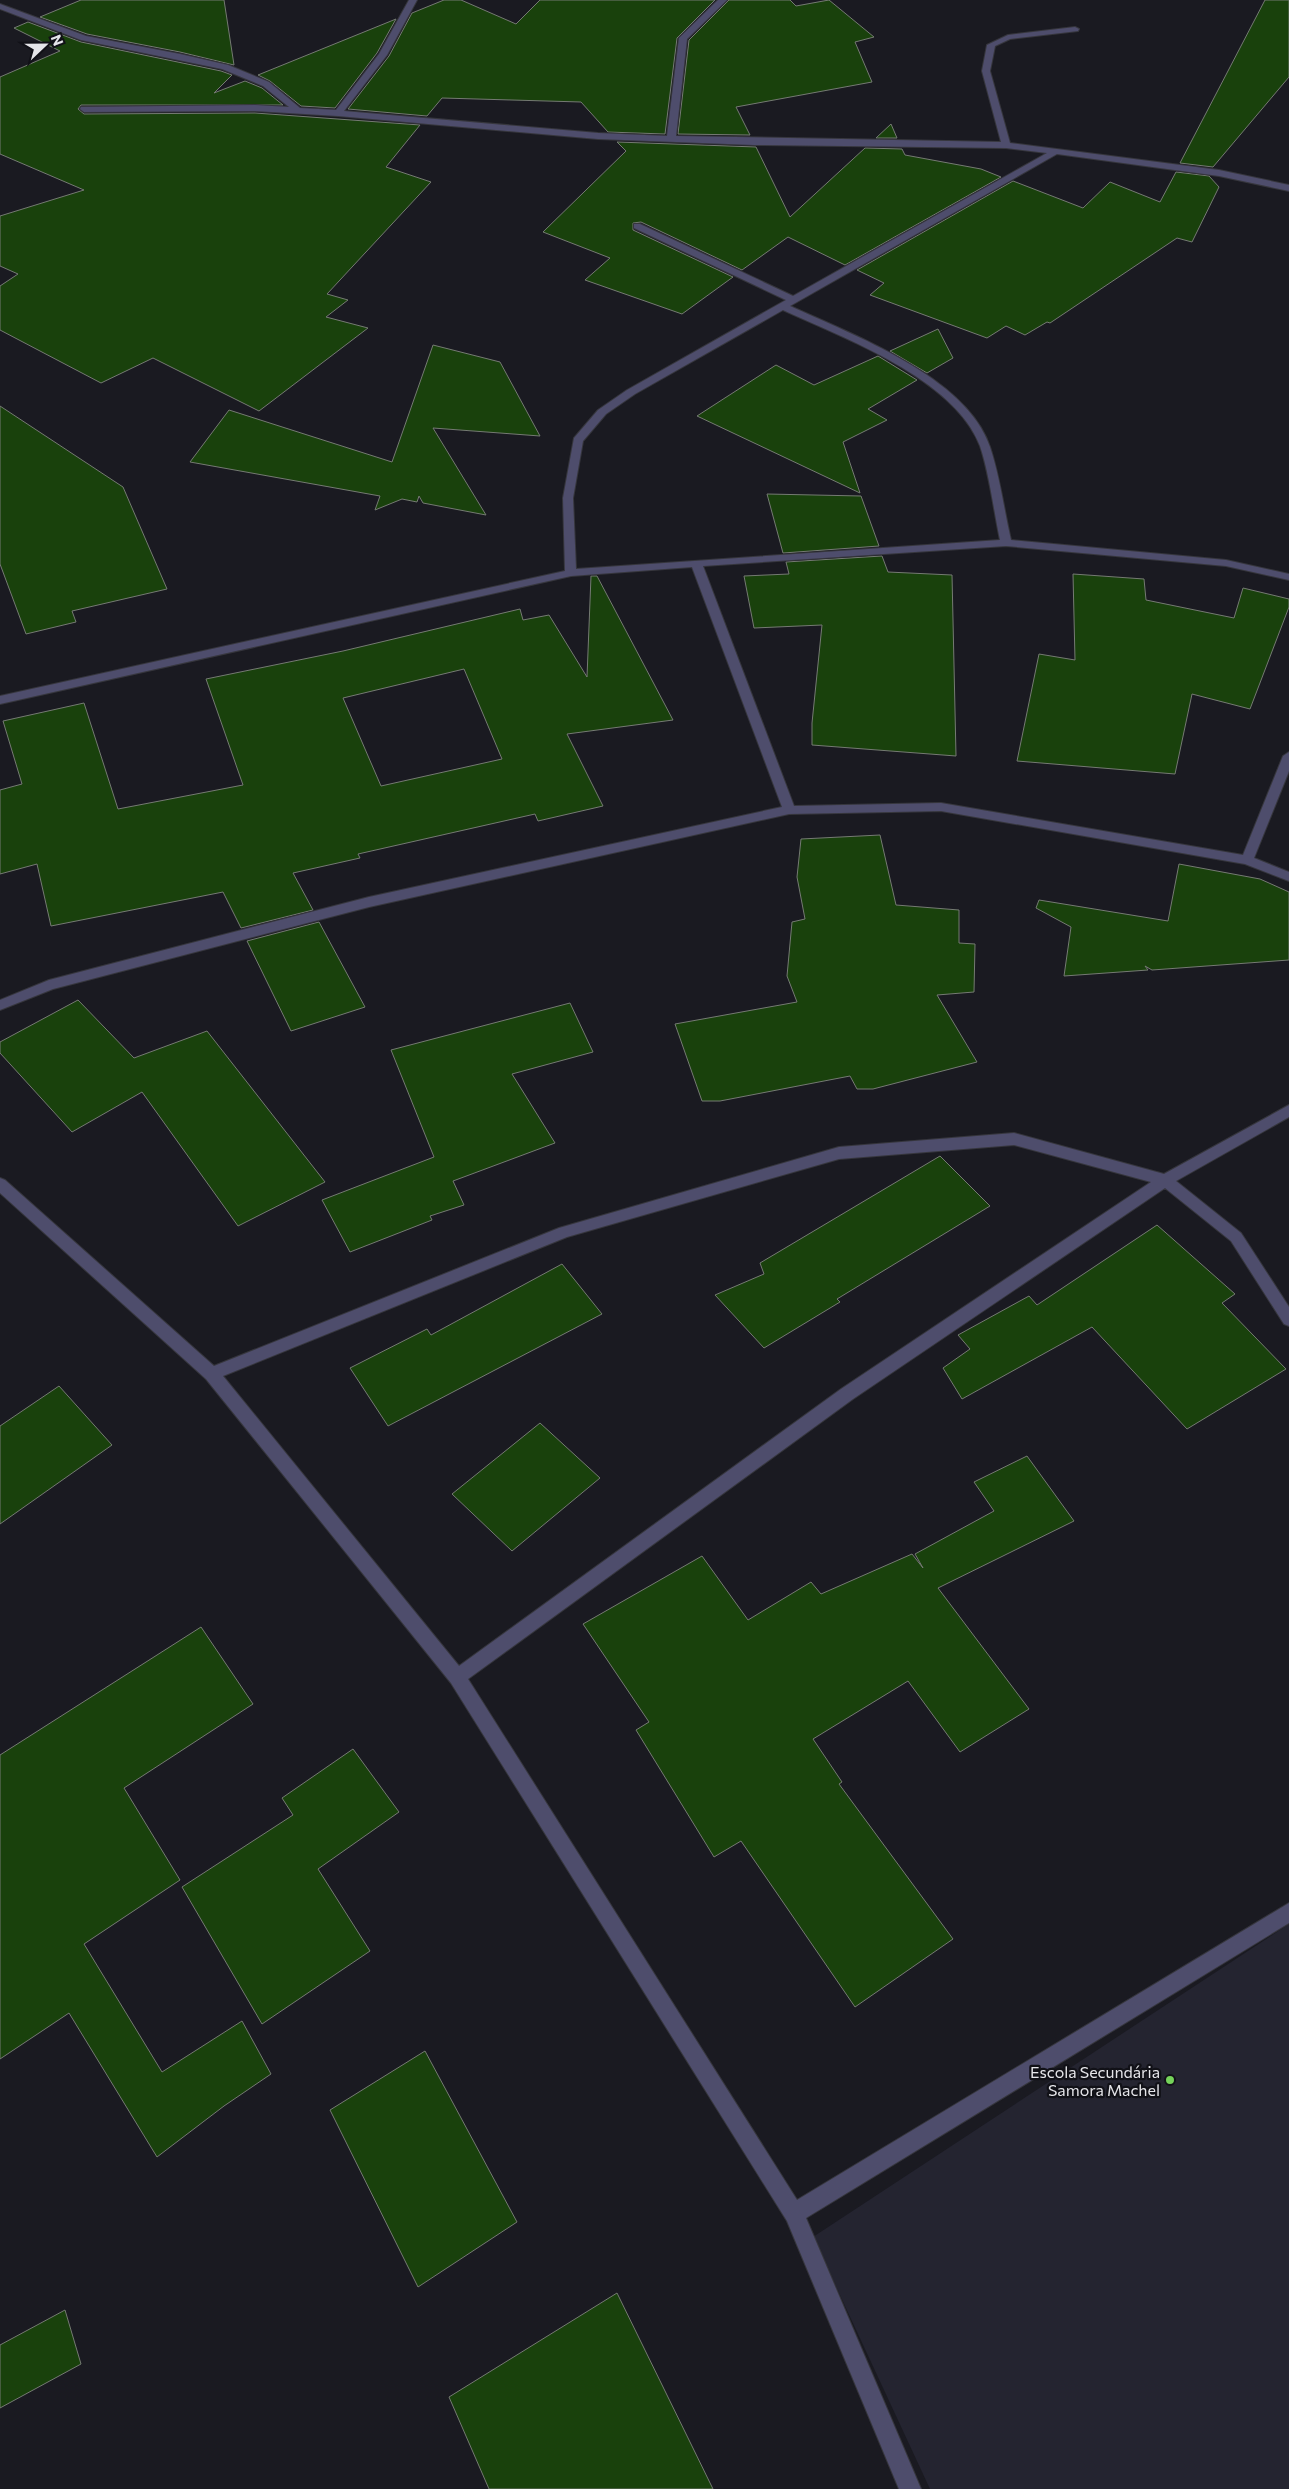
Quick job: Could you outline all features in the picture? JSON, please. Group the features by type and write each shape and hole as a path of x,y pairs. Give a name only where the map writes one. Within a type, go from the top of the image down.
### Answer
{"street":[{"path":"338,112 383,55 413,0"},
{"path":"672,139 683,38 723,0"},
{"path":"0,6 84,38 180,56 225,67 266,84 297,110"},
{"path":"1006,146 986,71 991,45 1008,37 1075,29"},
{"path":"84,109 246,108 297,110 338,112 598,136 754,142 1006,146 1219,173 1289,188"},
{"path":"571,573 568,498 578,440 602,412 631,392 1055,152"},
{"path":"637,226 794,300"},
{"path":"782,306 873,348 938,386 966,413 985,446 1006,543"},
{"path":"0,685 6,699 416,606 571,573 696,562 1006,543 1226,563 1289,577"},
{"path":"696,562 789,810"},
{"path":"1247,860 1289,756"},
{"path":"0,1005 48,985 369,902 789,810 941,807 1247,860 1289,877"},
{"path":"457,1677 847,1394 1165,1180 1289,1110"},
{"path":"212,1374 564,1232 839,1153 1014,1139 1165,1180 1236,1237 1289,1320"},
{"path":"0,1184 212,1374 457,1677 794,2214 910,2489"},
{"path":"794,2214 1289,1912"}],"shaded area":[{"name":"Escola Secundária Samora Machel","path":"1289,1924 1289,2489 930,2489 813,2237"}],"building":[{"path":"81,0 224,0 234,65 180,52 87,34 40,17"},
{"path":"444,0 461,0 516,24 540,0 715,0 677,38 665,134 608,132 581,102 442,98 427,116 348,109 389,56 412,13"},
{"path":"729,0 790,0 796,6 829,0 874,37 855,42 872,82 736,107 750,135 678,134 689,40"},
{"path":"1265,0 1289,0 1289,77 1213,167 1180,163"},
{"path":"396,19 377,53 335,108 301,106 270,81 258,75"},
{"path":"28,22 81,42 221,71 232,75 214,93 245,81 262,88 283,105 81,105 78,109 84,114 255,113 420,125 386,167 431,182 327,294 348,300 326,317 368,328 259,411 153,358 101,383 0,330 0,286 18,274 0,266 0,216 84,190 0,154 0,77 60,51 14,28"},
{"path":"891,124 897,138 876,138"},
{"path":"617,142 756,147 790,217 865,148 902,149 905,155 981,169 1001,177 845,265 788,237 742,270 641,222 633,223 633,230 733,277 682,314 585,280 610,258 543,232 626,151"},
{"path":"1176,172 1209,176 1219,187 1192,242 1177,238 1050,323 1047,322 1025,335 1006,326 987,338 870,295 884,283 857,270 1013,181 1083,208 1110,182 1160,202"},
{"path":"938,329 953,358 927,373 890,351"},
{"path":"433,345 500,362 540,436 433,428 486,515 423,503 419,496 417,502 402,499 375,510 380,496 190,462 229,410 392,462"},
{"path":"878,356 917,380 868,409 887,420 843,442 860,493 697,416 776,365 814,385"},
{"path":"0,406 123,487 167,589 72,611 76,622 26,634 0,564"},
{"path":"767,494 861,496 879,546 783,553"},
{"path":"882,556 888,572 952,575 956,756 812,745 812,723 822,625 754,628 744,576 789,574 786,562"},
{"path":"1073,574 1144,579 1146,600 1234,618 1243,588 1289,599 1289,607 1250,709 1192,694 1175,774 1017,761 1039,654 1075,660"},
{"path":"591,576 597,576 673,720 567,734 603,806 538,821 535,814 358,854 360,858 293,873 313,910 241,928 223,892 51,926 37,864 0,874 0,790 22,784 3,721 84,703 118,809 243,785 206,679 343,651 520,609 523,620 549,615 587,677","holes":["464,669 502,759 381,786 343,698"]},
{"path":"880,835 896,905 959,910 959,943 975,944 974,992 937,995 977,1062 873,1089 857,1089 850,1076 720,1101 702,1101 675,1024 797,1002 787,976 792,922 805,919 797,877 801,839"},
{"path":"1179,864 1260,879 1289,892 1289,960 1152,970 1145,966 1148,970 1064,976 1071,927 1036,908 1039,900 1168,921"},
{"path":"319,922 365,1007 291,1031 247,941"},
{"path":"78,1000 134,1058 207,1031 325,1182 238,1226 142,1092 72,1132 0,1053 0,1042"},
{"path":"570,1003 593,1052 512,1074 555,1143 453,1181 464,1205 430,1216 432,1220 350,1252 322,1200 434,1157 391,1050"},
{"path":"940,1156 990,1206 837,1299 840,1302 764,1348 715,1295 764,1274 760,1263"},
{"path":"1157,1225 1235,1294 1222,1303 1286,1369 1187,1429 1092,1327 962,1399 943,1368 970,1349 958,1335 1029,1296 1037,1305"},
{"path":"562,1264 602,1314 388,1426 350,1368 427,1329 431,1335"},
{"path":"59,1386 112,1445 0,1524 0,1426"},
{"path":"540,1423 600,1478 512,1551 452,1494"},
{"path":"1027,1456 1074,1521 938,1588 1029,1709 960,1752 908,1681 813,1739 842,1782 839,1784 953,1939 855,2007 741,1841 714,1857 636,1730 649,1722 583,1624 702,1556 748,1620 811,1582 821,1594 912,1554 923,1568 915,1554 994,1511 974,1482"},
{"path":"201,1627 253,1704 124,1788 180,1880 84,1944 162,2072 242,2021 271,2074 224,2106 157,2157 69,2013 0,2059 0,1755"},
{"path":"353,1749 399,1812 318,1869 370,1951 262,2024 182,1887 293,1815 282,1798"},
{"path":"425,2051 517,2222 418,2287 330,2110"},
{"path":"617,2293 713,2489 489,2489 449,2397"},
{"path":"65,2310 81,2364 0,2408 0,2345"}],"place":[{"name":"Escola Secundária Samora Machel","path":"1170,2080"}]}
